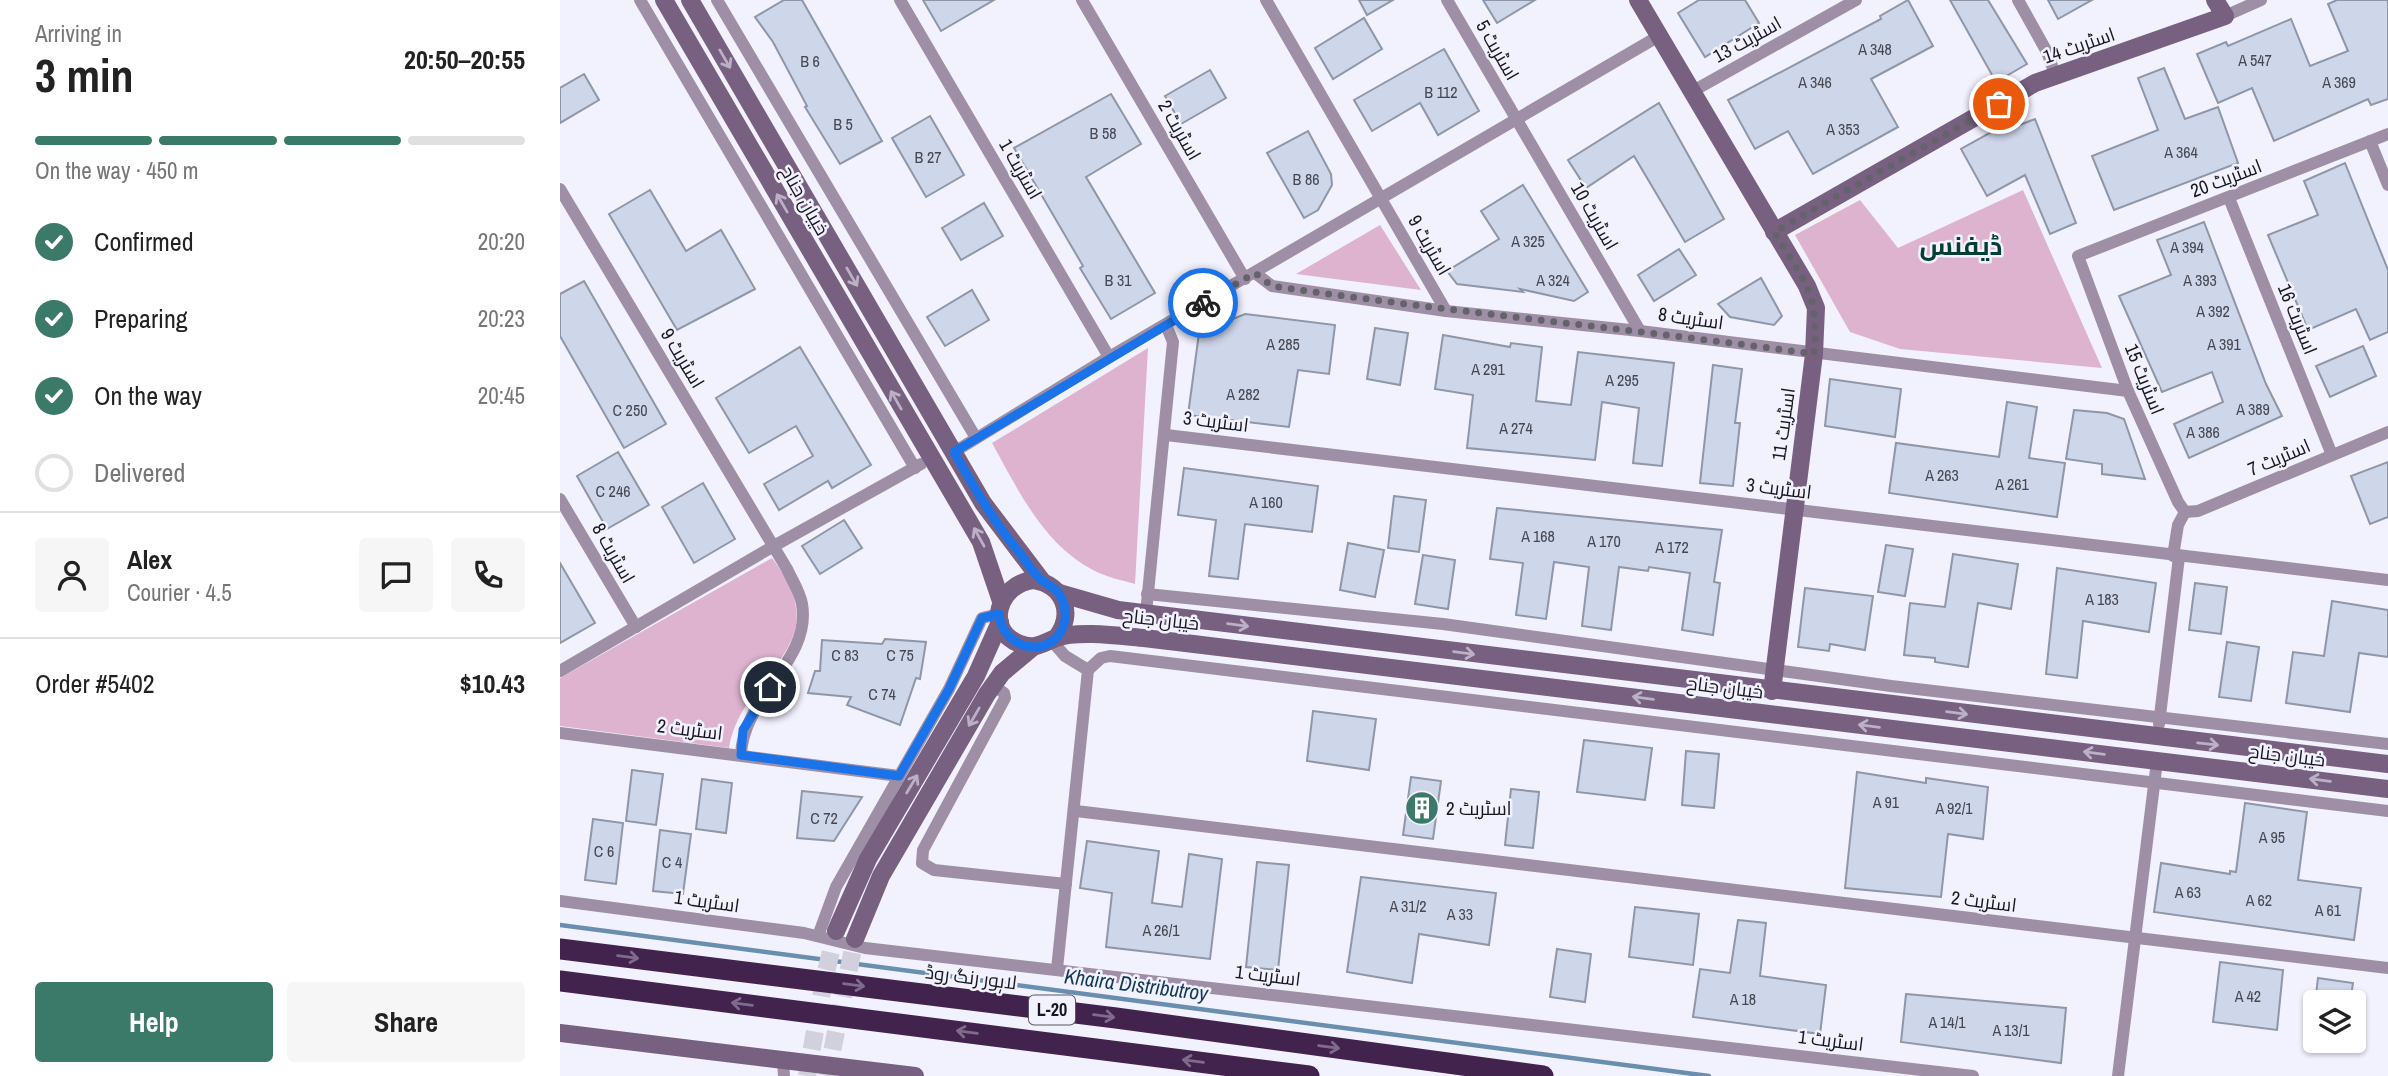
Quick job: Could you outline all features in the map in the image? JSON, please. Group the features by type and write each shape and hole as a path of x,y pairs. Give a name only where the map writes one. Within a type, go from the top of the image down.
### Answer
{"highway":[{"name":"لاہور رنگ روڈ","path":"560,949 1102,1016 1543,1076"},
{"name":"L-20","path":"560,981 1310,1076"}],"main road":[{"name":"خیبان جناح","path":"664,0 923,463 982,542 1000,612"},
{"name":"خیبان جناح","path":"690,0 1000,529 1042,581"},
{"name":"اسٹریٹ 11","path":"1638,0 1813,298 1816,322 1814,354 1772,691"},
{"name":"اسٹریٹ 14","path":"1774,232 2055,74 2220,8"},
{"path":"836,931 868,859 976,676 1000,612 1017,583 1042,581 1059,593 1066,616 1054,639 1033,647 1011,664 993,685 881,876 855,939"},
{"name":"خیبان جناح","path":"1059,593 1107,608 2157,738 2388,764"},
{"path":"1000,612 1016,643 1033,647"},
{"name":"خیبان جناح","path":"1054,639 1117,636 1221,647 2388,789"},
{"path":"560,1034 783,1069 915,1076"}],"street":[{"path":"560,671 772,547 923,463 640,0"},
{"path":"717,0 976,438"},
{"name":"اسٹریٹ 1","path":"900,0 1109,357"},
{"name":"اسٹریٹ 2","path":"1082,0 1250,276"},
{"path":"1266,0 1381,198"},
{"name":"اسٹریٹ 5","path":"1447,0 1517,120"},
{"name":"اسٹریٹ 13","path":"1693,91 1856,0"},
{"path":"2018,0 2047,52 2055,74"},
{"name":"اسٹریٹ 14","path":"2220,8 2261,0"},
{"path":"954,452 1109,357 1659,36"},
{"name":"اسٹریٹ 10","path":"1517,120 1640,331"},
{"name":"اسٹریٹ 20","path":"2078,256 2388,134"},
{"path":"2370,141 2388,185"},
{"name":"اسٹریٹ 9","path":"560,190 772,547"},
{"name":"اسٹریٹ 9","path":"1381,198 1446,311"},
{"name":"اسٹریٹ 16","path":"2229,198 2332,455"},
{"name":"اسٹریٹ 15","path":"2078,256 2128,391 2185,512"},
{"name":"اسٹریٹ 8","path":"1250,276 1272,286 1446,311 1640,331 2128,391"},
{"path":"1146,613 1166,435 1173,342 1166,325"},
{"name":"اسٹریٹ 7","path":"2185,512 2199,511 2388,432"},
{"name":"اسٹریٹ 3","path":"1166,435 2176,557 2388,580"},
{"name":"اسٹریٹ 8","path":"560,499 635,627"},
{"path":"2157,738 2178,525 2185,512"},
{"path":"741,755 741,738 747,721 801,635 802,602 787,569 772,547"},
{"path":"1147,594 1405,620 1774,670 2388,744"},
{"path":"818,936 836,887 949,689 982,618 1000,612"},
{"path":"1054,639 1065,656 1088,670"},
{"path":"1057,969 1076,811 1088,670 1101,658 1110,656 2388,811"},
{"path":"993,685 1004,692 1005,698 923,849 922,863 934,870 1066,884"},
{"name":"اسٹریٹ 2","path":"560,733 899,776"},
{"path":"2118,1076 2157,761"},
{"name":"اسٹریٹ 2","path":"1076,811 2388,968"},
{"name":"اسٹریٹ 1","path":"560,901 818,936 865,947 1973,1076"}],"shaded area":[{"path":"2023,190 2102,368 1900,349 1850,332 1795,235 1860,200 1898,248"},
{"path":"1380,225 1421,290 1296,274"},
{"path":"1148,348 1135,584 1093,570 1060,546 1034,515 992,443"},
{"path":"772,558 791,589 797,615 793,637 782,658 737,721 729,748 560,726 560,678"}],"building":[{"path":"784,0 802,0 882,141 840,164 805,107 807,106 773,42 755,17"},
{"path":"923,0 994,0 941,31"},
{"path":"1359,0 1393,0 1367,15"},
{"path":"1483,0 1535,0 1497,23"},
{"path":"1699,0 1745,0 1759,23 1705,57 1678,13"},
{"path":"1908,0 1933,46 1871,79 1898,127 1813,174 1788,131 1755,149 1728,100 1881,19 1880,16"},
{"path":"1950,0 1988,0 2027,64 1996,82"},
{"path":"2048,0 2092,0 2058,19"},
{"path":"2337,0 2388,0 2388,99 2371,105 2368,99 2274,141 2252,88 2218,103 2197,54 2226,42 2228,46 2291,19 2310,66 2348,51 2328,4"},
{"path":"1364,18 1382,49 1333,79 1315,48"},
{"path":"1444,49 1479,111 1438,135 1420,103 1372,131 1354,100"},
{"path":"2164,68 2185,119 2218,107 2238,163 2114,210 2092,156 2158,130 2138,78"},
{"path":"1210,70 1226,98 1181,124 1165,96"},
{"path":"584,74 599,100 560,123 560,88"},
{"path":"1111,94 1141,144 1086,177 1155,293 1111,319 1014,148"},
{"path":"1659,103 1724,219 1685,242 1634,156 1586,188 1568,160"},
{"path":"930,116 964,175 926,197 892,138"},
{"path":"2035,119 2076,223 2050,234 2025,175 1987,196 1961,149 1997,129 1999,133"},
{"path":"1308,131 1331,174 1332,185 1318,210 1304,218 1267,153"},
{"path":"2345,163 2388,270 2388,332 2370,340 2356,309 2308,330 2268,235 2318,215 2304,181"},
{"path":"1523,185 1588,292 1574,301 1520,289 1523,292 1457,284 1447,271 1499,239 1481,211"},
{"path":"650,190 686,251 721,230 755,289 677,330 609,214"},
{"path":"984,203 1003,236 961,260 942,228"},
{"path":"2204,222 2266,384 2282,416 2189,458 2174,424 2223,402 2212,372 2162,392 2119,296 2171,275 2157,240"},
{"path":"1679,249 1696,275 1654,301 1638,275"},
{"path":"1761,278 1782,316 1774,325 1730,317 1718,304"},
{"path":"584,281 666,424 624,448 560,336 560,294"},
{"path":"972,290 989,320 945,346 927,317"},
{"path":"1245,314 1335,325 1329,374 1298,370 1289,427 1188,415 1199,333"},
{"path":"1375,328 1408,333 1400,385 1367,379"},
{"path":"1443,335 1510,347 1511,343 1542,347 1536,401 1571,405 1578,352 1674,363 1662,466 1633,463 1639,408 1602,402 1595,460 1467,448 1473,395 1435,389"},
{"path":"2363,346 2376,376 2330,397 2316,366"},
{"path":"800,347 871,465 832,488 828,481 779,510 764,484 813,456 796,426 749,453 716,398"},
{"path":"1713,365 1742,369 1735,423 1740,423 1733,486 1700,483"},
{"path":"1830,379 1901,389 1895,437 1825,426"},
{"path":"2007,402 2037,407 2029,458 2065,463 2057,517 1889,493 1896,443 1999,457"},
{"path":"2074,410 2107,413 2124,419 2145,479 2102,474 2102,464 2066,459"},
{"path":"618,452 649,505 607,529 577,476"},
{"path":"2388,462 2388,517 2370,524 2351,476"},
{"path":"1184,468 1318,486 1312,532 1245,524 1238,579 1209,576 1216,520 1178,515"},
{"path":"703,483 735,539 694,563 662,507"},
{"path":"1394,496 1426,500 1419,552 1388,548"},
{"path":"1497,508 1722,530 1714,582 1720,583 1713,635 1682,630 1690,573 1649,567 1648,571 1619,567 1611,630 1582,626 1589,567 1554,562 1546,619 1516,615 1523,563 1490,559"},
{"path":"844,520 862,548 820,574 802,546"},
{"path":"1348,543 1384,550 1375,597 1340,590"},
{"path":"1886,545 1913,549 1905,596 1878,592"},
{"path":"1953,554 2018,564 2011,609 1978,603 1968,667 1935,662 1935,658 1904,655 1910,603 1945,607"},
{"path":"1423,555 1455,560 1448,609 1415,604"},
{"path":"560,563 595,623 560,643"},
{"path":"2057,568 2156,583 2149,632 2083,621 2077,678 2046,674"},
{"path":"2195,583 2227,587 2221,634 2189,630"},
{"path":"1805,588 1873,596 1865,650 1830,644 1829,651 1798,647"},
{"path":"2332,601 2388,610 2388,657 2359,653 2350,712 2286,703 2293,652 2324,656"},
{"path":"885,639 926,642 920,679 916,678 900,725 847,705 851,697 808,693 815,671 820,671 822,640 882,644"},
{"path":"2227,642 2259,647 2251,701 2219,697"},
{"path":"1313,711 1376,719 1369,770 1307,761"},
{"path":"1584,740 1652,748 1645,800 1577,792"},
{"path":"1686,751 1719,754 1714,808 1682,805"},
{"path":"632,770 663,774 656,825 626,821"},
{"path":"1857,772 1926,783 1926,778 1988,787 1983,839 1948,834 1941,897 1845,888"},
{"name":"اسٹریٹ 2","path":"1411,777 1441,781 1433,839 1403,835"},
{"path":"702,779 732,783 726,833 696,829"},
{"name":"اسٹریٹ 2","path":"1511,789 1539,792 1533,848 1505,845"},
{"path":"802,791 862,797 834,841 797,838"},
{"path":"2245,803 2307,812 2298,880 2361,888 2354,940 2154,912 2161,863 2230,874 2230,871 2236,872"},
{"path":"593,819 623,823 616,884 585,880"},
{"path":"660,830 691,834 683,894 653,891"},
{"path":"1087,841 1159,851 1152,903 1182,907 1189,854 1222,859 1210,959 1106,947 1112,893 1080,888"},
{"path":"1257,862 1289,865 1278,970 1246,967"},
{"path":"1361,877 1496,893 1489,945 1419,934 1412,983 1347,972"},
{"path":"1635,907 1699,914 1693,965 1629,957"},
{"path":"1738,920 1766,923 1760,976 1826,985 1820,1034 1693,1017 1700,969 1730,973"},
{"path":"1557,949 1591,954 1585,1002 1550,997"},
{"path":"2220,962 2283,970 2277,1030 2213,1022"},
{"path":"2318,978 2353,983 2352,990 2317,990"},
{"path":"1906,994 2066,1008 2061,1063 1901,1042"}],"waterway":[{"name":"Khaira Distributroy","path":"560,925 1709,1076"}],"tunnel":[{"path":"807,1076 824,980 836,931"},
{"path":"827,1076 855,939"}],"way so far":[{"path":"1203,303 1255,273 1272,286 1446,311 1640,331 1814,354 1816,308 1813,298 1774,232 1999,104"}],"place":[{"name":"اسٹریٹ 2","path":"1422,808"}],"district":[{"name":"ڈیفنس","path":"1961,246"}],"route":[{"path":"770,687 743,730 741,755 899,776 964,662 982,618 999,614 1003,630 1016,643 1024,646 1040,646 1054,639 1061,631 1066,616 1063,600 1056,589 1042,581 1000,529 954,452 1203,303"}]}
